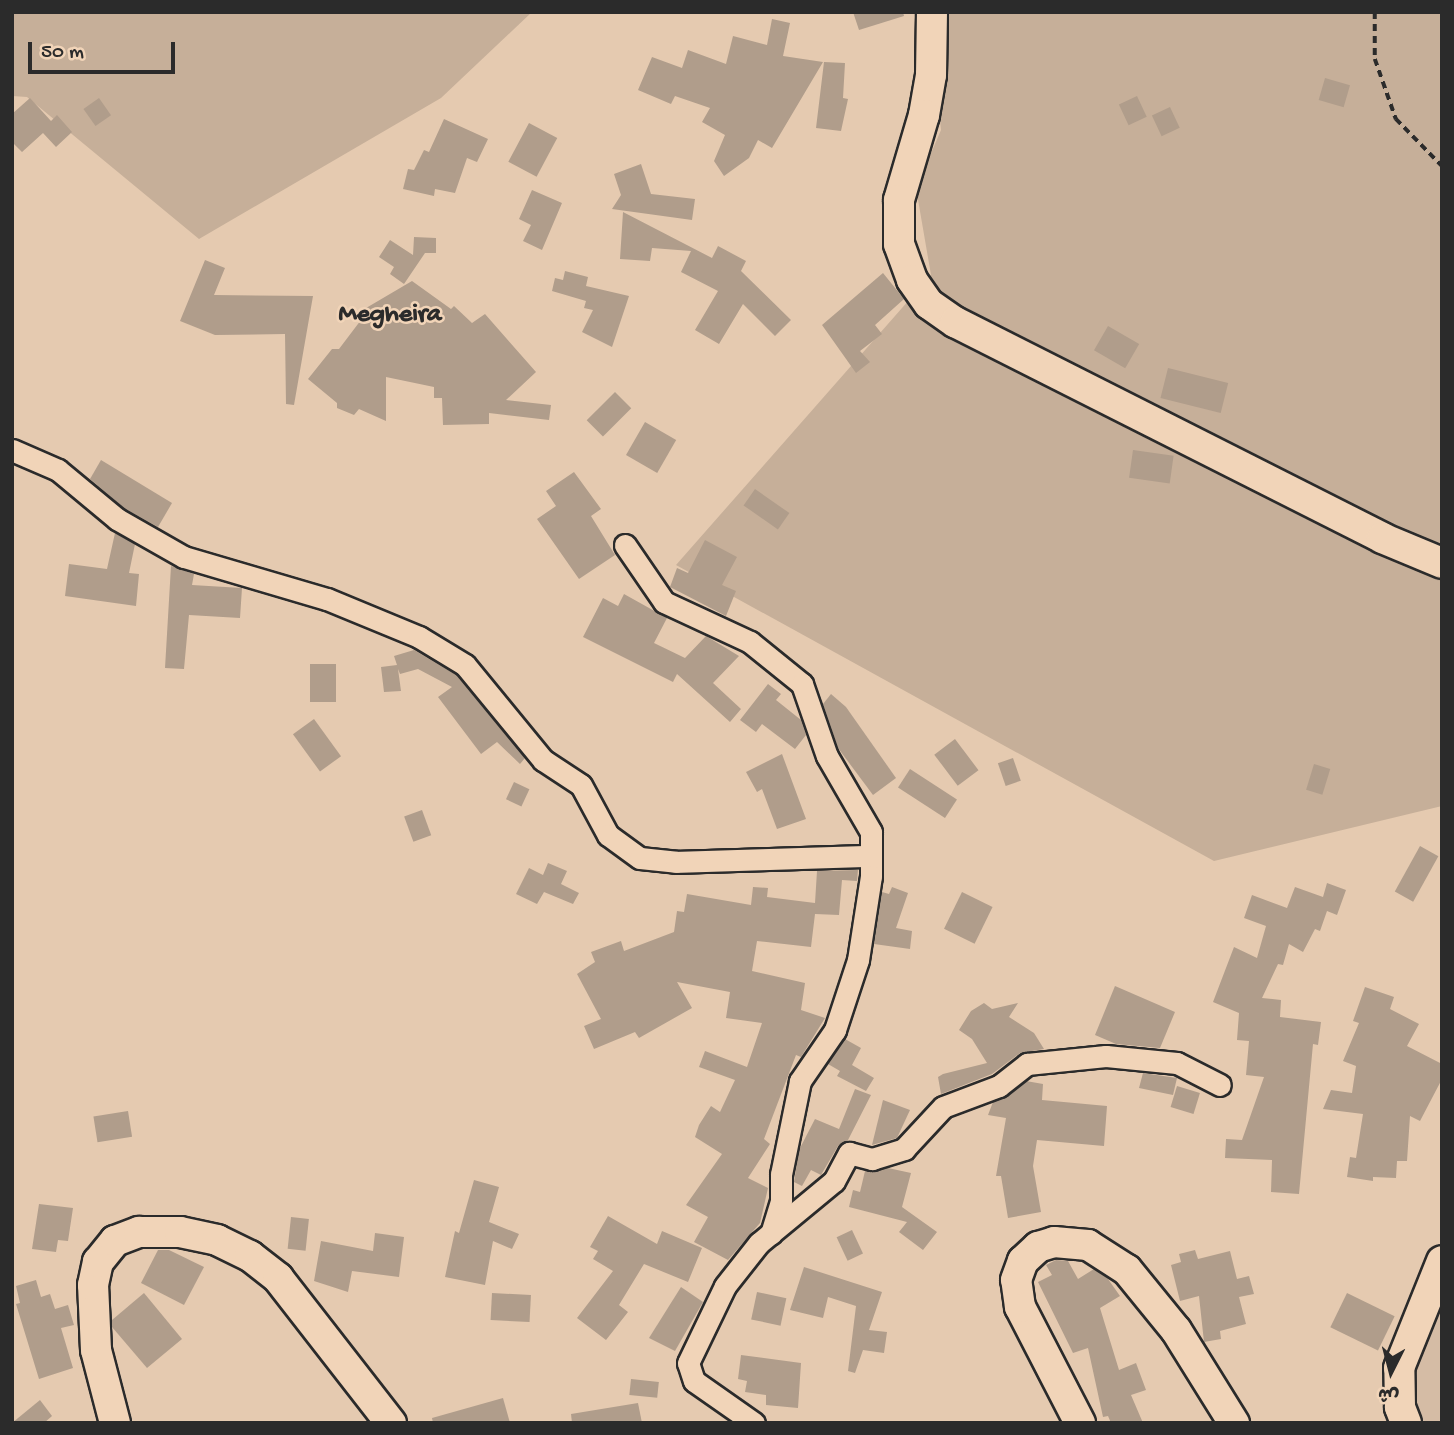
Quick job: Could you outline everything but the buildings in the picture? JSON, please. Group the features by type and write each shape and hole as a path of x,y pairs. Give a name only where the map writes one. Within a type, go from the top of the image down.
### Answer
{"main road":[{"path":"932,12 931,75 924,115 899,200 899,244 912,280 929,304 956,322 1369,532 1442,563"},
{"path":"116,1423 96,1350 93,1284 98,1262 115,1241 139,1232 167,1232 217,1240 250,1256 278,1278 391,1423"},
{"path":"1080,1423 1020,1307 1016,1280 1023,1261 1038,1247 1054,1242 1088,1245 1127,1270 1176,1330 1234,1423"},
{"path":"1406,1423 1400,1407 1399,1368 1442,1261"}],"street":[{"path":"12,450 58,470 117,519 184,557 327,599 419,637 465,666 543,760 581,785 608,835 640,858 676,862 870,856"},
{"path":"625,545 664,603 750,642 802,684 827,755 870,832 872,876 858,960 835,1030 800,1081 780,1174 781,1201 771,1233"},
{"path":"754,1423 694,1381 688,1363 725,1286 771,1233 834,1181 849,1153 872,1159 904,1149 943,1107 999,1086 1027,1064 1106,1056 1177,1063 1220,1085"}],"path":[{"path":"1376,12 1375,59 1396,119 1442,166"}],"shaded area":[{"path":"12,12 532,12 441,98 199,239 27,97 12,96"},
{"path":"913,12 1442,12 1442,806 1214,861 676,565 931,275 916,188 941,130 934,64"},
{"path":"1442,1303 1442,1423 1410,1423 1410,1367 1432,1305"}],"district":[{"name":"Megheira","path":"390,316"}]}
